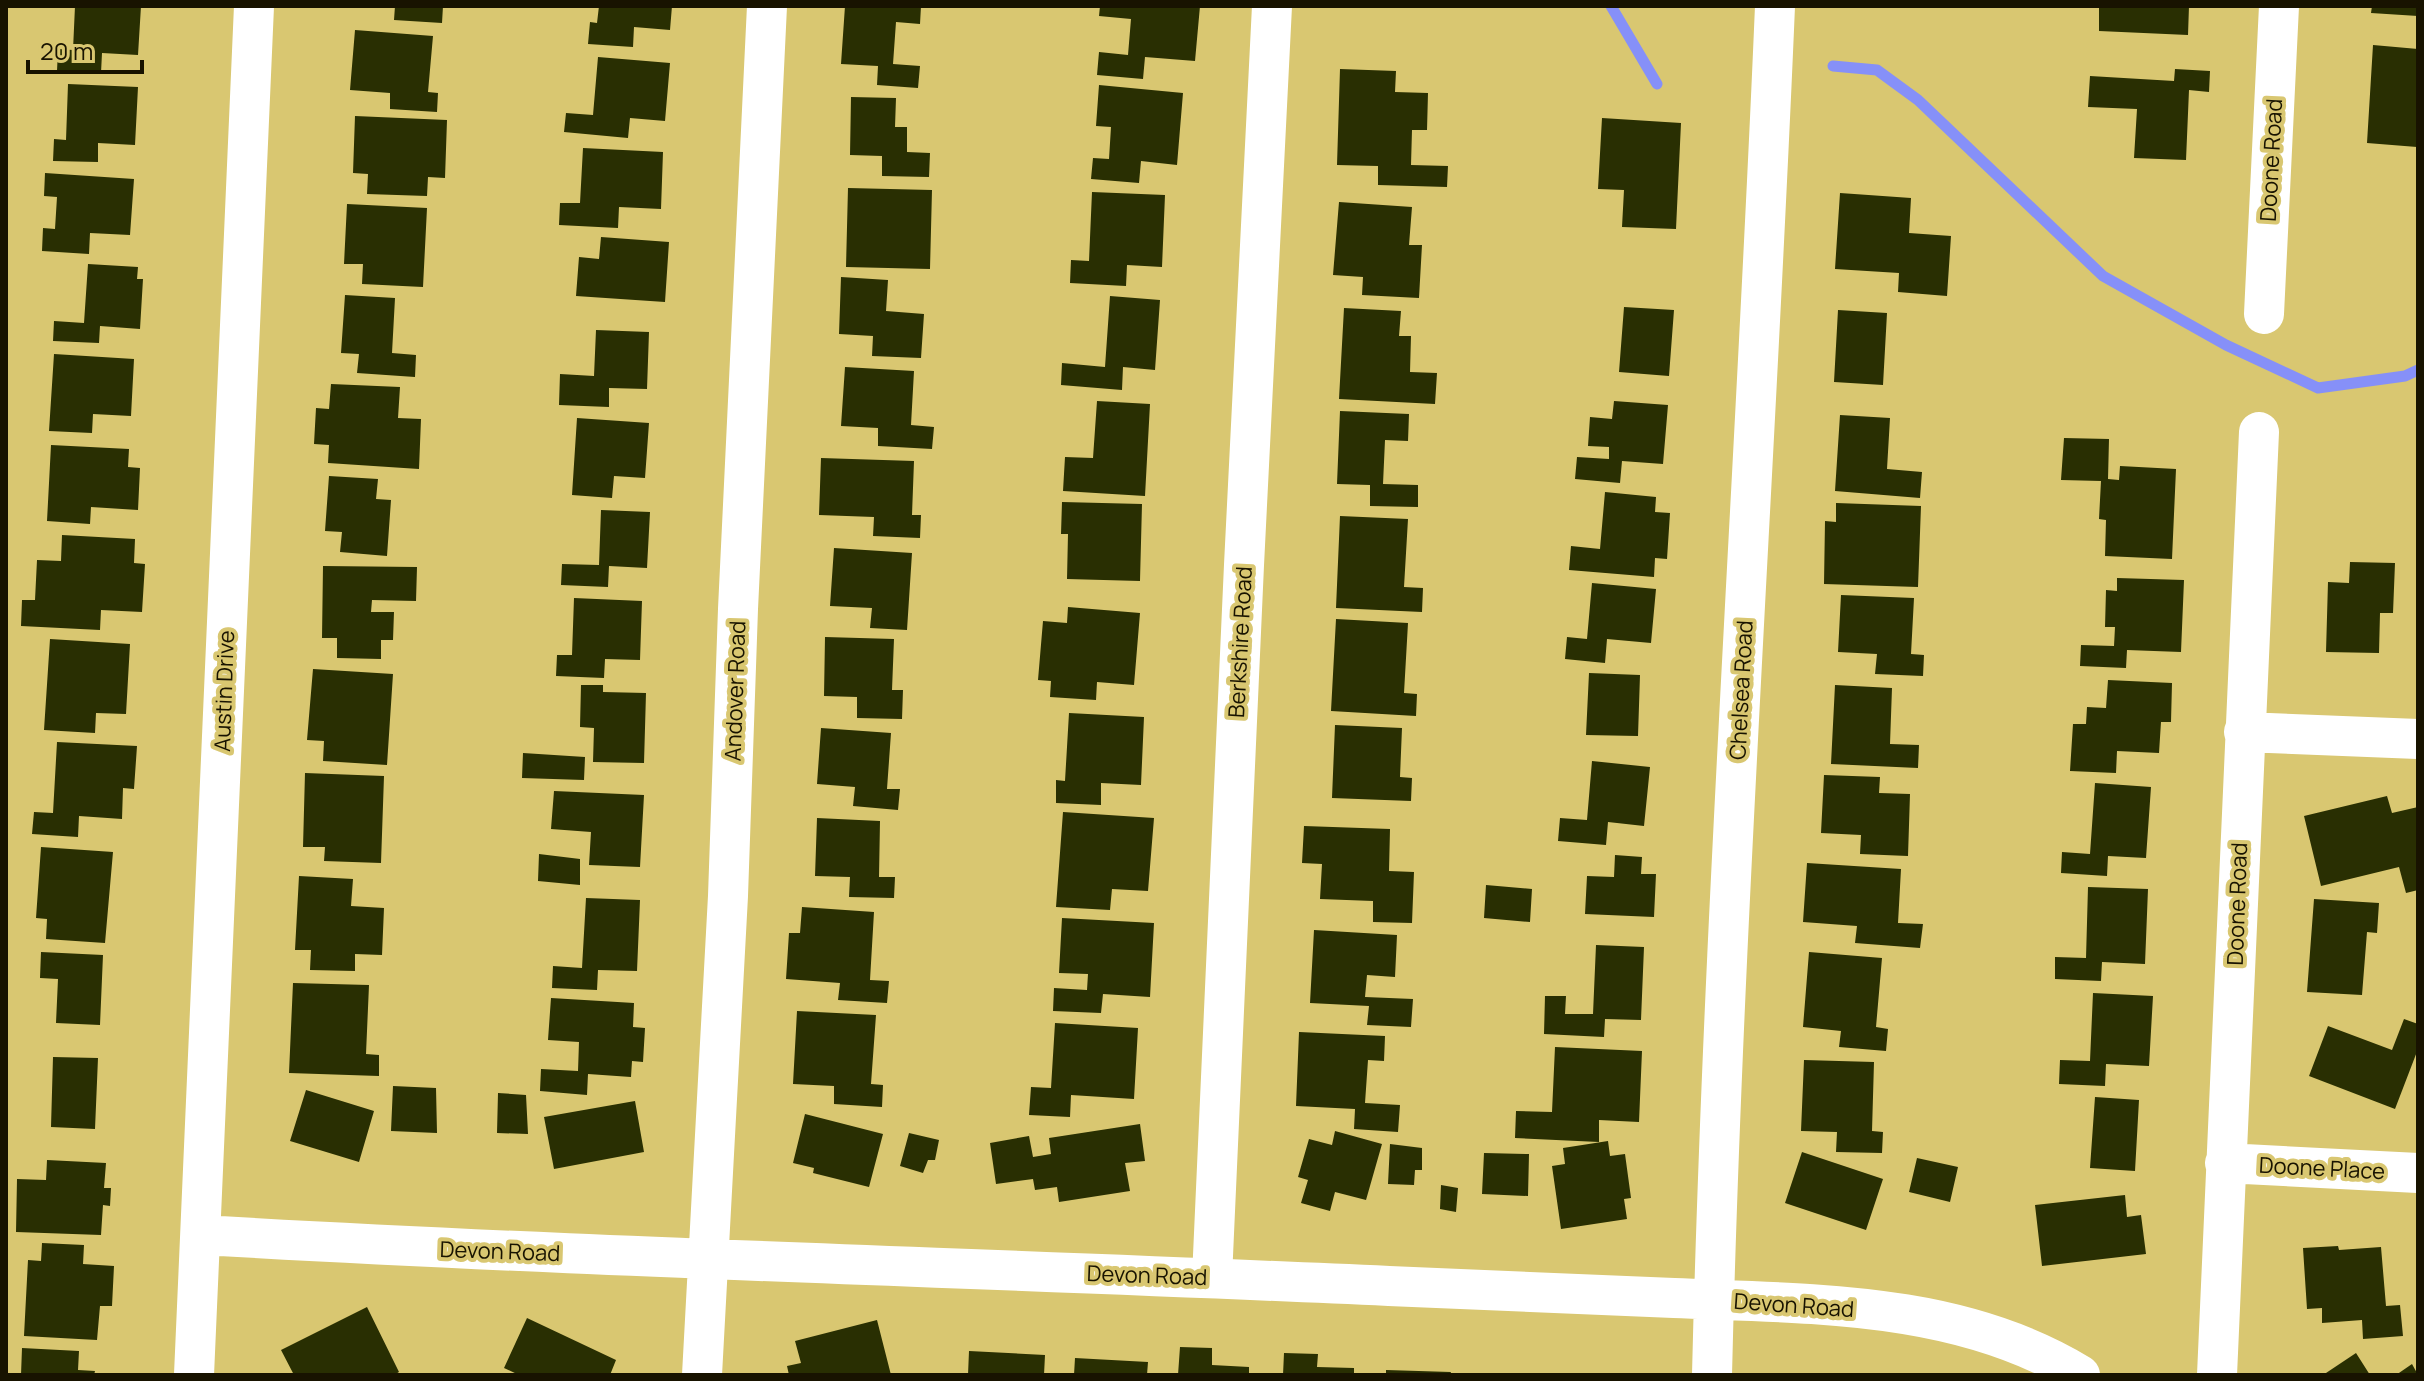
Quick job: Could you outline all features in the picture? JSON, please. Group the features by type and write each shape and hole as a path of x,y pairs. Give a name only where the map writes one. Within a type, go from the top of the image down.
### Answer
{"street":[{"name":"Austin Drive","path":"194,1375 254,6"},
{"name":"Andover Road","path":"702,1375 728,896 738,609 767,6"},
{"name":"Berkshire Road","path":"1212,1278 1272,6"},
{"name":"Chelsea Road","path":"1712,1375 1775,6"},
{"name":"Doone Road","path":"2264,314 2279,6"},
{"name":"Doone Road","path":"2217,1375 2259,432"},
{"path":"2244,732 2418,739"},
{"name":"Doone Place","path":"2225,1163 2418,1173"},
{"name":"Devon Road","path":"202,1235 464,1250 1212,1278 1895,1311 1964,1325 2003,1337 2080,1375"}],"building":[{"path":"75,6 141,6 138,55 102,53 101,73 57,71 58,49 73,50"},
{"path":"395,6 443,6 442,23 394,20"},
{"path":"599,6 672,6 670,30 634,27 633,47 588,44 590,22 597,23"},
{"path":"845,6 921,6 920,24 896,22 893,64 920,66 918,88 877,85 878,66 841,64"},
{"path":"1100,6 1200,6 1195,61 1145,57 1143,79 1097,75 1099,52 1128,55 1131,19 1099,16"},
{"path":"2099,6 2189,6 2188,35 2099,31"},
{"path":"2372,6 2418,6 2418,16 2371,13"},
{"path":"355,30 433,36 428,92 438,93 437,112 390,109 390,93 350,90"},
{"path":"2373,45 2418,49 2417,147 2367,143"},
{"path":"598,57 670,63 665,121 630,118 628,138 564,132 566,113 593,115"},
{"path":"1340,69 1396,71 1395,92 1428,93 1427,130 1412,130 1411,165 1448,166 1447,187 1378,185 1378,166 1337,165"},
{"path":"2175,69 2210,71 2209,92 2189,90 2186,160 2134,158 2137,109 2088,107 2090,76 2174,81"},
{"path":"68,84 138,87 135,145 98,143 98,162 53,161 54,139 66,140"},
{"path":"1099,85 1183,93 1177,165 1141,161 1139,183 1091,179 1093,158 1109,159 1111,127 1096,126"},
{"path":"851,97 896,98 895,127 907,127 907,152 930,153 929,177 882,176 882,156 850,155"},
{"path":"355,116 447,120 445,178 428,177 427,196 367,194 368,174 353,173"},
{"path":"1602,118 1681,123 1676,229 1622,227 1624,190 1598,189"},
{"path":"583,148 663,152 661,209 619,207 618,228 559,225 560,203 580,203"},
{"path":"45,173 134,179 130,235 90,233 89,254 42,251 43,228 55,229 57,197 44,196"},
{"path":"848,188 932,190 930,269 846,267"},
{"path":"1092,192 1165,195 1162,267 1127,265 1126,286 1070,283 1071,260 1089,261"},
{"path":"1840,193 1911,198 1909,233 1951,236 1947,296 1898,292 1899,273 1835,269"},
{"path":"1339,202 1412,207 1409,245 1422,245 1419,298 1362,295 1363,277 1333,275"},
{"path":"347,204 427,208 423,287 362,284 363,264 344,264"},
{"path":"601,237 669,242 665,302 576,296 579,257 599,259"},
{"path":"88,264 138,267 137,279 143,279 140,329 100,326 99,343 53,341 54,321 84,323"},
{"path":"841,277 888,280 886,311 924,314 921,358 872,356 873,336 839,334"},
{"path":"345,295 395,298 392,353 416,355 415,377 357,373 359,354 341,353"},
{"path":"1110,296 1160,300 1155,370 1123,367 1122,390 1061,385 1062,363 1105,367"},
{"path":"1624,307 1674,310 1669,376 1619,372"},
{"path":"1344,308 1401,311 1399,336 1411,336 1410,372 1437,373 1435,404 1339,399"},
{"path":"1838,310 1887,313 1883,385 1834,382"},
{"path":"596,330 649,332 647,389 609,388 609,407 559,405 560,374 594,376"},
{"path":"54,354 134,359 131,416 93,414 92,433 49,431"},
{"path":"845,367 914,371 911,425 934,427 932,449 878,446 878,428 841,426"},
{"path":"331,384 400,387 398,418 421,419 419,469 328,463 329,445 314,444 316,408 329,409"},
{"path":"1097,401 1150,404 1145,496 1063,491 1065,457 1093,458"},
{"path":"1614,401 1668,405 1663,464 1622,461 1620,483 1575,479 1577,457 1609,459 1609,447 1588,446 1590,417 1612,419"},
{"path":"1340,411 1409,414 1408,441 1385,440 1383,484 1418,485 1418,507 1370,506 1370,485 1337,484"},
{"path":"1840,415 1890,418 1887,469 1922,472 1920,498 1835,491"},
{"path":"577,418 649,423 645,478 614,476 612,498 572,495"},
{"path":"2064,438 2109,439 2108,479 2119,480 2120,466 2176,469 2172,559 2105,556 2106,520 2099,519 2101,481 2061,480"},
{"path":"51,445 129,449 128,467 140,468 138,510 91,507 90,524 47,521"},
{"path":"821,458 914,461 912,515 921,515 920,538 873,536 874,517 819,515"},
{"path":"329,476 378,479 376,499 391,500 387,556 340,552 342,532 325,531"},
{"path":"1605,492 1656,497 1655,512 1670,513 1667,559 1655,558 1654,577 1569,570 1571,546 1600,549"},
{"path":"1062,502 1142,504 1140,581 1067,579 1068,534 1061,534"},
{"path":"1836,503 1921,506 1918,587 1824,584 1825,521 1836,522"},
{"path":"601,510 650,512 647,568 609,566 608,587 561,585 562,564 599,565"},
{"path":"1340,516 1408,519 1404,587 1423,588 1422,612 1336,608"},
{"path":"62,535 135,539 134,563 145,564 142,612 101,610 100,630 21,626 22,600 35,600 37,560 61,561"},
{"path":"834,548 912,553 907,630 870,628 872,608 830,606"},
{"path":"2350,562 2395,563 2393,613 2380,613 2379,653 2326,652 2328,582 2349,583"},
{"path":"323,566 417,567 416,601 372,600 371,612 394,612 393,640 381,640 381,659 337,658 337,638 322,638"},
{"path":"2117,578 2184,580 2181,652 2127,650 2126,668 2080,666 2081,645 2114,646 2115,627 2105,627 2106,590 2117,591"},
{"path":"1592,583 1656,589 1651,643 1607,639 1605,663 1565,659 1567,637 1587,639"},
{"path":"1841,595 1914,598 1911,654 1924,655 1923,676 1875,674 1877,654 1838,652"},
{"path":"574,598 642,601 640,660 605,659 604,678 556,676 557,655 572,655"},
{"path":"1068,607 1140,613 1134,685 1097,682 1096,700 1050,697 1051,681 1038,680 1043,621 1067,623"},
{"path":"1336,619 1408,623 1404,693 1417,694 1416,716 1331,711"},
{"path":"825,637 894,639 892,690 903,690 902,719 857,718 857,697 824,696"},
{"path":"50,639 130,644 126,714 96,713 95,733 44,730"},
{"path":"313,669 393,674 387,765 323,761 324,741 307,740"},
{"path":"1589,673 1640,675 1638,736 1586,735"},
{"path":"2108,680 2172,683 2171,722 2161,722 2159,753 2117,751 2116,773 2070,771 2073,724 2086,724 2087,707 2106,708"},
{"path":"581,685 603,685 603,692 646,693 644,763 593,762 594,728 580,727"},
{"path":"1835,685 1892,688 1890,744 1919,745 1918,768 1831,764"},
{"path":"1069,713 1144,717 1141,785 1101,783 1101,805 1056,803 1056,780 1065,781"},
{"path":"1335,725 1402,728 1400,777 1412,778 1411,801 1332,798"},
{"path":"821,728 891,733 887,789 900,789 898,810 853,806 855,787 817,784"},
{"path":"57,742 137,746 134,789 123,788 122,819 79,816 78,837 32,834 34,812 53,813"},
{"path":"523,753 585,757 584,780 522,778"},
{"path":"1592,761 1650,767 1644,826 1608,822 1606,845 1558,841 1560,818 1587,820"},
{"path":"305,773 384,776 381,863 324,861 325,847 303,847"},
{"path":"1824,775 1880,777 1879,793 1910,794 1908,856 1860,854 1861,835 1821,833"},
{"path":"2095,783 2151,787 2146,858 2108,856 2107,876 2061,873 2062,852 2090,854"},
{"path":"554,791 644,795 640,867 589,865 591,832 551,829"},
{"path":"2387,796 2392,813 2418,807 2418,890 2406,893 2399,867 2321,886 2304,816"},
{"path":"1063,812 1154,818 1148,891 1112,889 1110,910 1056,907"},
{"path":"817,818 880,821 879,877 895,877 894,898 849,897 850,877 815,876"},
{"path":"1304,826 1390,829 1389,871 1414,872 1412,923 1373,922 1373,901 1320,899 1322,864 1302,863"},
{"path":"41,847 113,852 105,943 46,939 47,919 36,918"},
{"path":"539,854 580,859 580,885 538,881"},
{"path":"1615,855 1642,857 1641,874 1656,874 1654,917 1585,914 1587,876 1614,877"},
{"path":"1807,863 1901,869 1898,923 1923,924 1920,948 1855,943 1857,926 1803,922"},
{"path":"299,876 353,879 351,906 384,908 382,955 355,954 355,971 310,970 311,950 295,950"},
{"path":"1486,885 1532,889 1530,922 1484,918"},
{"path":"2088,887 2148,889 2145,964 2102,962 2101,981 2055,979 2055,957 2086,958"},
{"path":"586,898 640,900 637,971 598,970 597,990 552,988 553,966 582,968"},
{"path":"2314,899 2379,903 2377,933 2367,932 2362,995 2307,992"},
{"path":"802,907 874,912 870,980 889,981 887,1003 838,1000 840,983 786,979 789,933 800,933"},
{"path":"1062,918 1154,923 1150,997 1103,994 1101,1013 1053,1011 1054,988 1087,990 1088,974 1059,973"},
{"path":"1314,930 1397,935 1395,977 1367,975 1365,997 1413,999 1411,1027 1367,1025 1369,1006 1310,1003"},
{"path":"1596,945 1644,947 1641,1020 1605,1019 1604,1037 1544,1034 1545,996 1566,996 1565,1014 1593,1014"},
{"path":"41,952 103,955 100,1025 56,1023 58,979 40,978"},
{"path":"1809,952 1882,958 1876,1027 1888,1029 1886,1051 1839,1047 1841,1031 1803,1027"},
{"path":"293,983 369,985 366,1054 379,1055 379,1076 289,1073"},
{"path":"2093,993 2153,996 2149,1066 2106,1064 2105,1086 2059,1084 2060,1060 2090,1061"},
{"path":"551,998 634,1003 633,1027 645,1028 643,1062 632,1061 631,1077 588,1074 587,1095 540,1091 541,1069 578,1071 579,1042 548,1040"},
{"path":"797,1011 876,1015 871,1084 883,1085 882,1107 834,1104 834,1086 793,1084"},
{"path":"2404,1019 2418,1024 2418,1049 2395,1109 2309,1076 2328,1026 2392,1050"},
{"path":"1055,1023 1138,1028 1134,1099 1071,1095 1070,1117 1029,1115 1031,1087 1051,1088"},
{"path":"1299,1032 1385,1036 1384,1061 1368,1060 1365,1103 1400,1105 1398,1132 1354,1129 1355,1109 1296,1106"},
{"path":"1555,1047 1642,1051 1639,1122 1599,1120 1599,1142 1515,1138 1516,1111 1552,1112"},
{"path":"53,1057 98,1058 95,1129 51,1127"},
{"path":"1804,1060 1874,1062 1872,1131 1883,1132 1882,1153 1836,1152 1837,1132 1801,1131"},
{"path":"393,1086 436,1088 437,1133 391,1131"},
{"path":"306,1090 374,1111 359,1162 290,1141"},
{"path":"498,1093 526,1095 528,1134 497,1133"},
{"path":"2095,1097 2139,1100 2135,1171 2090,1168"},
{"path":"635,1101 644,1152 554,1169 544,1117"},
{"path":"805,1114 883,1134 869,1187 813,1173 814,1168 793,1163"},
{"path":"1140,1124 1145,1161 1125,1163 1130,1191 1059,1202 1057,1187 1035,1190 1033,1179 996,1184 990,1143 1029,1136 1033,1157 1051,1154 1049,1138"},
{"path":"1335,1131 1382,1144 1366,1200 1335,1192 1330,1211 1301,1203 1308,1180 1298,1177 1309,1139 1332,1145"},
{"path":"909,1133 939,1140 935,1160 928,1160 923,1173 900,1166"},
{"path":"1608,1141 1610,1156 1625,1154 1631,1198 1624,1199 1627,1219 1561,1229 1552,1166 1565,1164 1563,1148"},
{"path":"1390,1144 1422,1148 1422,1170 1415,1170 1414,1185 1388,1184"},
{"path":"1802,1152 1883,1179 1866,1230 1785,1203"},
{"path":"1484,1153 1529,1154 1528,1196 1482,1194"},
{"path":"1917,1158 1958,1167 1950,1202 1909,1192"},
{"path":"47,1160 106,1163 104,1188 111,1188 110,1206 103,1205 101,1235 16,1232 17,1179 46,1180"},
{"path":"1441,1185 1458,1188 1456,1212 1440,1209"},
{"path":"2125,1195 2127,1217 2141,1215 2146,1254 2042,1266 2035,1205"},
{"path":"42,1243 84,1245 83,1264 114,1266 112,1306 100,1306 97,1340 24,1336 28,1260 41,1261"},
{"path":"2338,1246 2339,1250 2381,1247 2386,1306 2400,1305 2403,1336 2363,1339 2362,1320 2322,1323 2322,1308 2307,1309 2303,1248"},
{"path":"367,1307 399,1372 394,1375 294,1375 281,1350"},
{"path":"527,1318 616,1360 610,1375 519,1375 504,1368"},
{"path":"877,1320 891,1375 789,1375 787,1366 801,1363 795,1341"},
{"path":"1180,1347 1212,1348 1212,1365 1249,1367 1249,1375 1178,1375"},
{"path":"22,1348 79,1351 78,1370 95,1371 94,1375 21,1375"},
{"path":"969,1351 1045,1355 1044,1375 968,1375"},
{"path":"1284,1353 1318,1354 1317,1367 1354,1368 1354,1375 1283,1375"},
{"path":"2356,1353 2370,1375 2323,1375"},
{"path":"1075,1358 1148,1362 1147,1375 1074,1375"},
{"path":"2412,1364 2418,1375 2396,1375"},
{"path":"1386,1370 1451,1372 1450,1375 1386,1375"}],"waterway":[{"path":"1611,6 1657,84"},
{"path":"1833,66 1877,70 1918,100 2103,276 2226,345 2318,388 2405,376 2418,370"}]}
